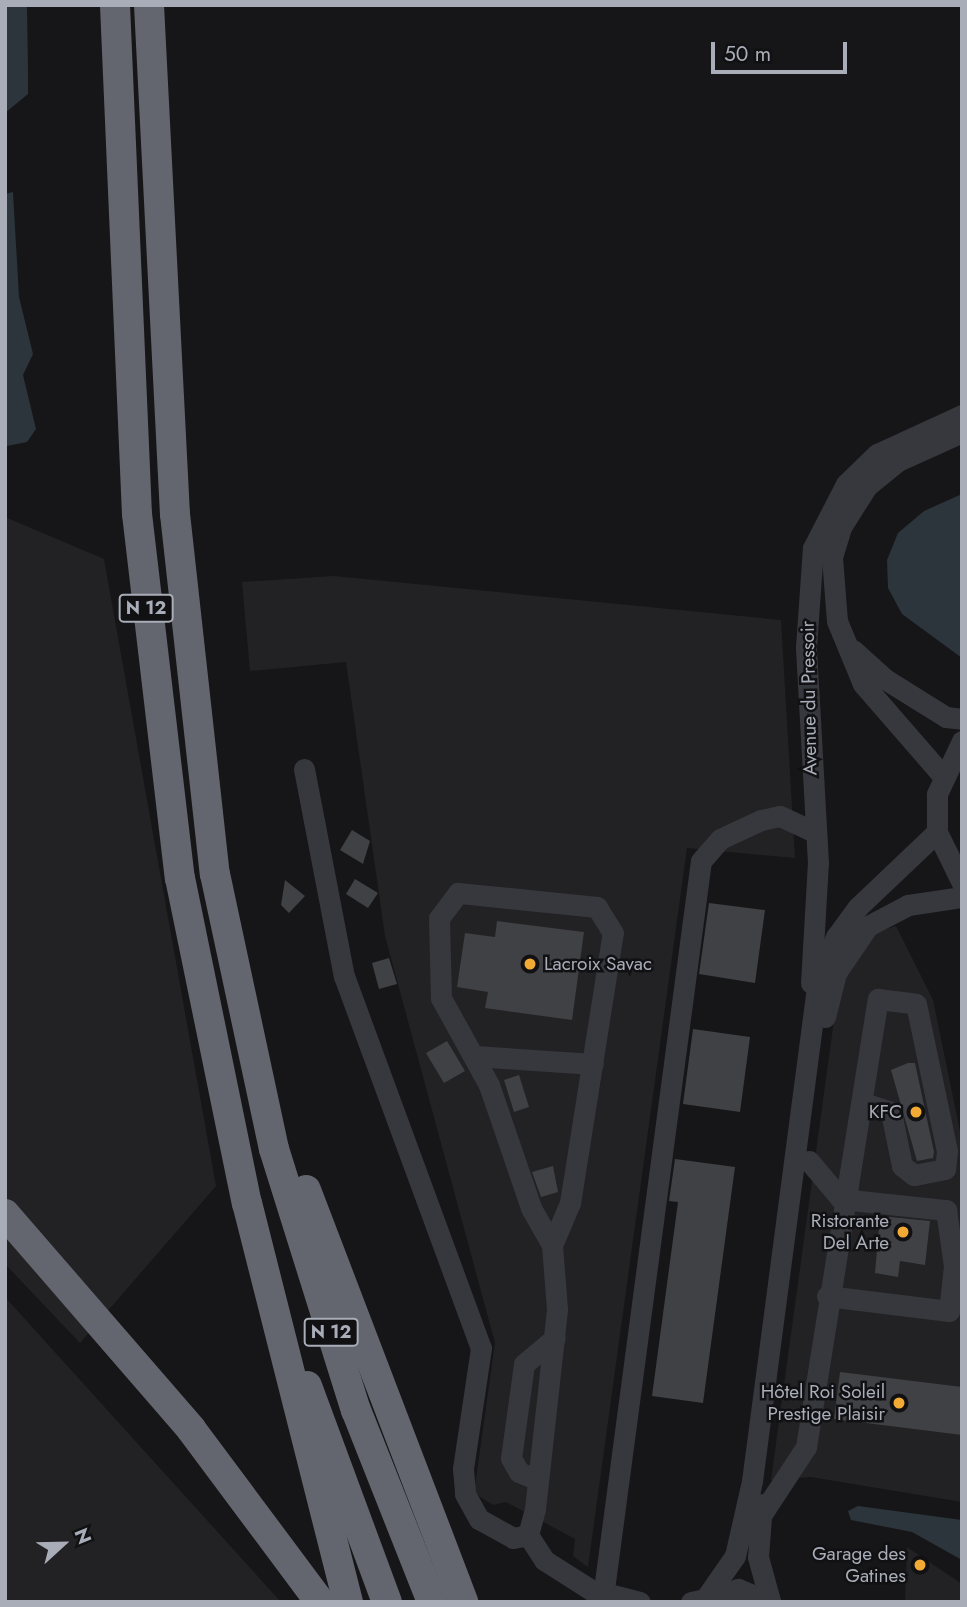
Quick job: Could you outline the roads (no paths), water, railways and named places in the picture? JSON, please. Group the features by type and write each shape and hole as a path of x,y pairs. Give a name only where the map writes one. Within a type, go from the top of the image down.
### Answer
{"highway":[{"name":"N 12","path":"115,5 128,369 157,716 204,1007 247,1203 387,1602"},
{"name":"N 12","path":"149,5 164,370 194,711 215,874 252,1059 356,1410 432,1602"},
{"path":"252,1059 276,1084 302,1177 419,1497 463,1602"},
{"path":"247,1203 348,1602"},
{"path":"5,1214 191,1429 320,1602"},
{"path":"419,1497 473,1602"}],"street":[{"name":"Avenue du Pressoir","path":"809,1057 815,832 806,719 813,548 846,484 877,454 962,415"},
{"name":"Avenue du Pressoir","path":"943,775 863,684 831,592 841,527 881,472 962,432"},
{"path":"850,648 895,685 946,717 962,719"},
{"path":"962,741 943,775 937,832 962,883"},
{"path":"304,769 344,976 481,1348 463,1469 466,1494 471,1510 504,1536 528,1535"},
{"path":"602,1595 701,861 720,839 761,820 780,816 815,832"},
{"path":"699,1601 735,1556 752,1480 818,980 836,937 937,832"},
{"path":"552,1245 540,1231 475,1056 441,998 439,918 448,901 469,891 597,907 607,918 613,933 569,1203 552,1245 555,1338 538,1480 528,1535 544,1560 602,1595 640,1602"},
{"path":"771,1601 758,1557 760,1517 809,1161 825,1017 849,949 887,913 962,897"},
{"path":"760,1517 806,1447 841,1199 852,1181 863,1103 878,999 916,1004 947,1151 945,1169 914,1175 902,1166 891,1112 863,1103"},
{"path":"475,1056 593,1064"},
{"path":"809,1161 841,1199 946,1210 954,1266 949,1311 827,1296"},
{"path":"538,1480 519,1472 512,1446 524,1364 555,1338"},
{"path":"699,1601 738,1589 771,1601"}],"place":[{"name":"Lacroix Savac","path":"530,964"},
{"name":"KFC","path":"916,1112"},
{"name":"Ristorante Del Arte","path":"903,1232"},
{"name":"Hôtel Roi Soleil Prestige Plaisir","path":"899,1403"},
{"name":"Garage des Gatines","path":"920,1565"}]}
